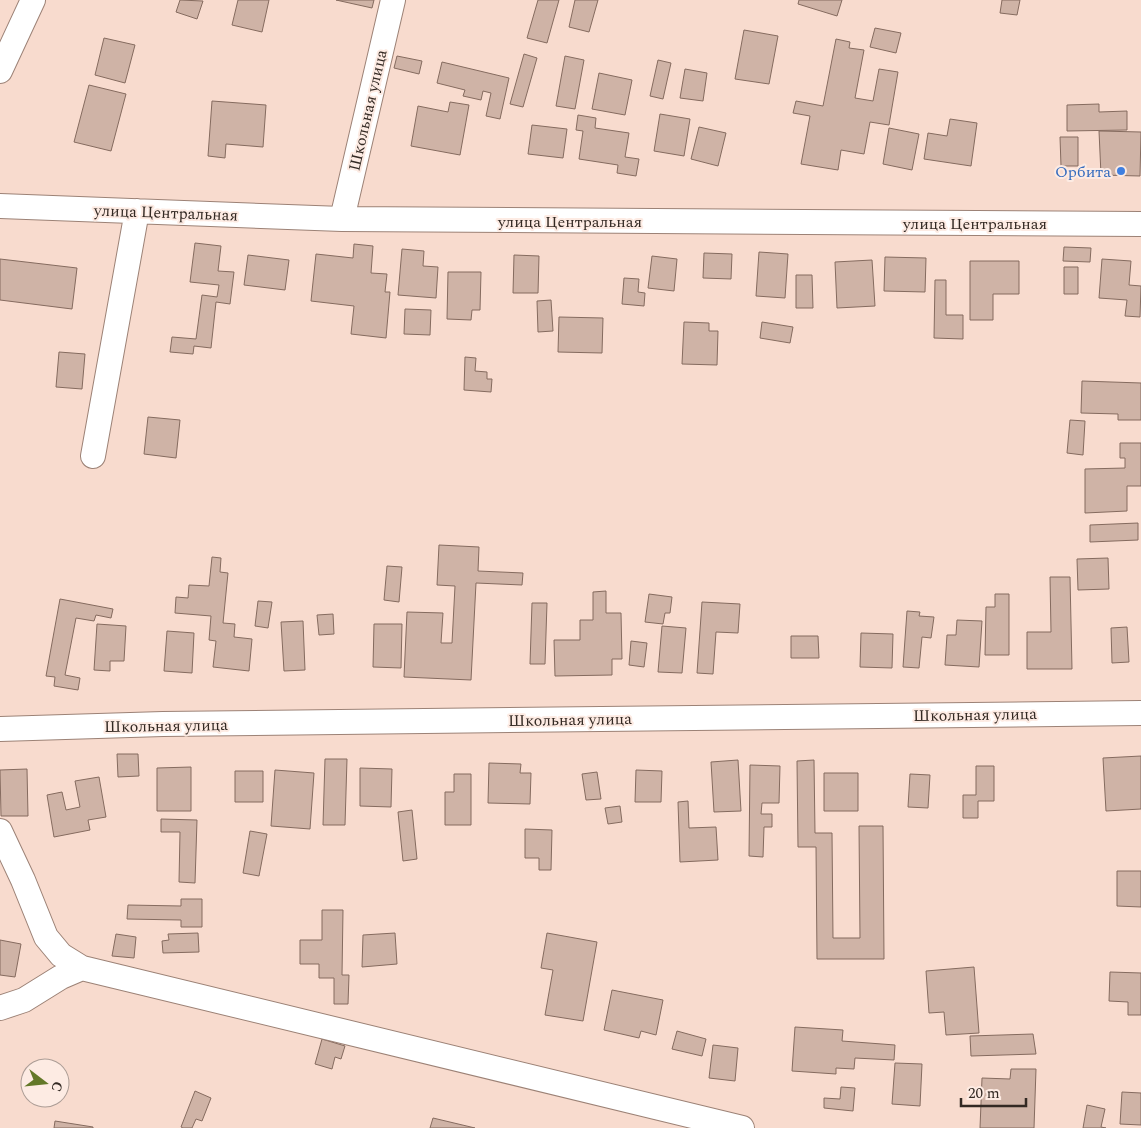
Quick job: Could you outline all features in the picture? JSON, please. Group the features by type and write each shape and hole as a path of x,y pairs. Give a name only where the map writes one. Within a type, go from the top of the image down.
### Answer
{"street":[{"path":"0,71 33,0"},
{"name":"Школьная улица","path":"342,219 393,0"},
{"name":"улица Центральная","path":"0,206 342,219 1141,224"},
{"path":"93,456 137,211"},
{"name":"Школьная улица","path":"0,729 162,724 1141,712"},
{"path":"0,831 24,880 46,937 61,955 82,968 742,1128"},
{"path":"0,1008 24,1000 61,977 82,968"}],"building":[{"path":"180,0 203,1 197,19 176,12"},
{"path":"238,0 269,0 262,32 232,25"},
{"path":"336,0 374,0 372,8"},
{"path":"538,0 559,0 547,43 527,38"},
{"path":"575,0 598,0 589,32 569,27"},
{"path":"799,0 842,0 837,16 798,4"},
{"path":"1002,0 1020,0 1017,15 1000,13"},
{"path":"875,28 901,33 896,53 870,47"},
{"path":"744,30 778,36 769,84 735,79"},
{"path":"104,38 135,45 125,83 95,75"},
{"path":"836,39 850,42 849,48 864,50 855,98 873,101 879,69 898,72 889,125 870,122 864,154 841,150 838,170 801,164 810,116 793,113 796,101 823,106"},
{"path":"524,54 537,58 523,107 510,104"},
{"path":"397,56 422,61 419,74 394,68"},
{"path":"565,56 584,60 575,109 556,106"},
{"path":"658,60 671,63 663,99 650,96"},
{"path":"442,62 509,78 500,119 486,116 491,93 483,91 481,100 463,96 465,90 437,83"},
{"path":"685,69 707,73 703,101 680,98"},
{"path":"599,73 632,80 625,115 592,109"},
{"path":"89,85 126,94 111,151 74,142"},
{"path":"212,101 266,105 263,147 226,144 225,158 208,156"},
{"path":"450,102 469,105 460,155 411,146 418,106 448,112"},
{"path":"1099,104 1099,112 1127,111 1127,130 1067,131 1067,105"},
{"path":"660,114 690,119 684,156 654,151"},
{"path":"578,115 596,118 595,128 629,133 625,157 639,159 636,176 617,173 618,165 579,159 583,131 576,130"},
{"path":"950,119 977,123 971,166 924,159 928,133 947,136"},
{"path":"532,125 567,129 563,158 528,154"},
{"path":"699,127 726,133 718,166 691,159"},
{"path":"889,128 919,134 912,170 883,164"},
{"path":"1099,131 1141,132 1140,176 1101,175"},
{"path":"1060,137 1078,137 1078,166 1061,166"},
{"path":"195,243 221,246 218,271 234,272 230,304 216,302 211,348 194,346 193,354 170,352 172,337 196,339 202,295 217,297 219,285 190,282"},
{"path":"354,244 373,246 371,273 387,274 385,292 390,292 386,338 351,334 354,306 311,301 316,254 353,258"},
{"path":"1064,247 1091,248 1090,262 1063,261"},
{"path":"402,249 424,251 423,266 438,267 436,298 398,295"},
{"path":"759,252 788,254 785,298 756,296"},
{"path":"704,253 732,254 731,279 703,278"},
{"path":"248,255 289,260 285,290 244,285"},
{"path":"514,255 539,256 538,293 513,293"},
{"path":"652,256 677,259 674,291 648,288"},
{"path":"885,257 926,258 925,292 884,291"},
{"path":"0,259 77,268 72,309 0,300"},
{"path":"1102,259 1131,261 1129,285 1141,286 1140,317 1125,316 1127,300 1099,298"},
{"path":"872,260 875,306 837,308 835,262"},
{"path":"970,261 1019,261 1019,294 993,294 993,320 970,320"},
{"path":"1064,267 1078,267 1078,294 1064,294"},
{"path":"448,272 481,272 480,310 472,310 471,320 447,319"},
{"path":"796,275 812,275 813,308 796,308"},
{"path":"624,278 639,279 638,292 645,293 644,306 622,304"},
{"path":"935,280 946,280 946,315 963,315 963,339 934,338"},
{"path":"551,300 553,331 538,332 537,301"},
{"path":"405,309 431,310 430,335 404,334"},
{"path":"559,317 603,318 602,353 558,352"},
{"path":"684,322 709,323 709,331 718,331 717,365 682,364"},
{"path":"762,322 793,327 790,343 760,338"},
{"path":"59,352 85,354 82,389 56,387"},
{"path":"465,357 476,358 475,371 487,372 487,379 492,379 491,392 464,390"},
{"path":"1082,381 1141,383 1141,420 1118,420 1118,414 1081,413"},
{"path":"148,417 180,420 176,458 144,454"},
{"path":"1070,420 1085,421 1083,455 1067,453"},
{"path":"1120,443 1141,443 1141,486 1127,486 1127,511 1085,513 1085,469 1125,468 1125,458 1120,458"},
{"path":"1138,523 1138,540 1090,542 1090,525"},
{"path":"439,545 479,547 478,571 523,573 522,585 476,583 471,680 404,677 407,612 443,613 441,643 452,643 455,586 437,585"},
{"path":"212,557 221,558 220,572 228,573 223,623 235,624 234,637 252,639 249,671 213,667 216,641 209,640 211,616 175,613 176,597 188,598 189,585 209,586"},
{"path":"1108,558 1109,589 1078,590 1077,559"},
{"path":"387,566 402,567 399,602 384,600"},
{"path":"1050,577 1070,577 1072,669 1027,669 1027,632 1051,632"},
{"path":"606,591 606,613 621,613 622,659 612,659 612,675 555,676 554,640 580,640 580,620 593,620 593,592"},
{"path":"649,594 672,597 670,613 665,613 663,624 645,622"},
{"path":"995,594 1009,594 1009,655 985,655 986,607 995,607"},
{"path":"60,599 113,609 111,618 96,615 94,621 76,618 65,675 80,678 78,690 54,686 55,677 46,676"},
{"path":"258,601 272,602 268,628 255,626"},
{"path":"702,602 740,604 738,633 716,632 713,674 697,673"},
{"path":"532,603 547,603 545,664 530,664"},
{"path":"907,611 920,612 919,616 934,617 931,638 922,637 919,668 903,667"},
{"path":"333,614 334,634 319,635 317,615"},
{"path":"957,620 982,621 979,667 945,665 947,635 956,635"},
{"path":"303,621 305,670 284,671 281,622"},
{"path":"97,624 126,626 124,661 110,661 110,671 94,670"},
{"path":"374,624 402,624 401,668 373,667"},
{"path":"662,626 686,628 682,673 658,672"},
{"path":"1127,627 1129,662 1112,663 1111,628"},
{"path":"167,631 194,633 192,673 164,671"},
{"path":"861,633 893,634 892,668 860,667"},
{"path":"791,636 818,636 819,658 791,658"},
{"path":"631,641 647,643 644,667 629,665"},
{"path":"117,754 138,754 139,776 118,777"},
{"path":"1141,756 1141,809 1106,811 1103,758"},
{"path":"325,759 347,759 345,825 323,825"},
{"path":"738,760 741,811 714,812 711,762"},
{"path":"814,760 815,833 832,833 833,938 860,938 859,826 883,826 884,959 817,959 816,847 798,847 797,761"},
{"path":"489,763 521,764 520,773 531,773 530,804 488,803"},
{"path":"750,765 780,766 779,803 762,803 761,814 772,814 772,827 764,827 763,857 749,856"},
{"path":"976,766 994,766 994,801 978,801 978,818 963,818 963,795 976,795"},
{"path":"191,767 191,811 157,811 157,768"},
{"path":"360,768 392,769 391,807 360,806"},
{"path":"27,769 28,816 1,816 0,770"},
{"path":"275,770 314,773 310,829 271,826"},
{"path":"636,770 662,771 661,802 635,802"},
{"path":"235,771 263,771 263,802 235,802"},
{"path":"597,772 601,799 586,800 582,774"},
{"path":"824,773 858,773 858,811 824,811"},
{"path":"454,774 471,774 471,825 445,825 445,792 454,792"},
{"path":"910,774 930,775 928,808 908,807"},
{"path":"99,777 106,817 88,820 90,830 54,837 47,795 62,792 66,810 80,807 75,781"},
{"path":"688,801 689,828 716,827 718,860 680,862 678,802"},
{"path":"620,806 622,822 608,824 605,808"},
{"path":"412,810 417,859 403,861 398,812"},
{"path":"161,819 197,820 195,883 179,882 180,832 161,832"},
{"path":"525,829 552,830 551,870 539,870 539,858 525,858"},
{"path":"250,831 267,834 259,876 243,873"},
{"path":"1117,871 1141,871 1141,907 1117,906"},
{"path":"181,899 202,899 202,927 181,927 181,920 127,919 128,905 181,906"},
{"path":"322,910 343,910 342,975 349,975 348,1004 334,1004 334,978 319,978 319,964 300,964 300,940 322,940"},
{"path":"198,933 199,952 163,953 162,941 169,940 168,934"},
{"path":"395,933 397,964 362,967 363,935"},
{"path":"547,933 597,942 583,1021 545,1015 553,970 541,968"},
{"path":"116,934 136,937 134,958 112,956"},
{"path":"0,940 21,944 15,977 0,975"},
{"path":"974,967 979,1033 946,1035 944,1012 929,1013 926,971"},
{"path":"1110,972 1141,973 1141,1015 1128,1015 1128,1002 1109,1001"},
{"path":"612,990 663,1000 656,1035 641,1031 639,1038 604,1030"},
{"path":"795,1027 843,1030 842,1041 895,1045 894,1060 855,1058 854,1069 836,1068 836,1074 792,1071"},
{"path":"677,1031 706,1039 702,1056 672,1049"},
{"path":"1033,1034 1036,1054 971,1056 970,1036"},
{"path":"322,1039 345,1046 341,1059 335,1057 332,1069 315,1064"},
{"path":"713,1045 738,1048 735,1081 709,1078"},
{"path":"895,1063 922,1064 920,1106 892,1104"},
{"path":"1011,1069 1036,1069 1034,1128 980,1128 982,1078 1010,1079"},
{"path":"841,1087 855,1088 853,1111 824,1108 824,1098 840,1099"},
{"path":"195,1091 211,1098 202,1121 196,1119 192,1128 183,1128 181,1127"},
{"path":"1122,1092 1141,1093 1141,1125 1120,1124"},
{"path":"1087,1105 1105,1109 1101,1127 1106,1128 1083,1128"},
{"path":"433,1118 475,1128 430,1128"},
{"path":"55,1121 93,1127 93,1128 54,1128"}],"place":[{"name":"Орбита","path":"1121,171"}]}
